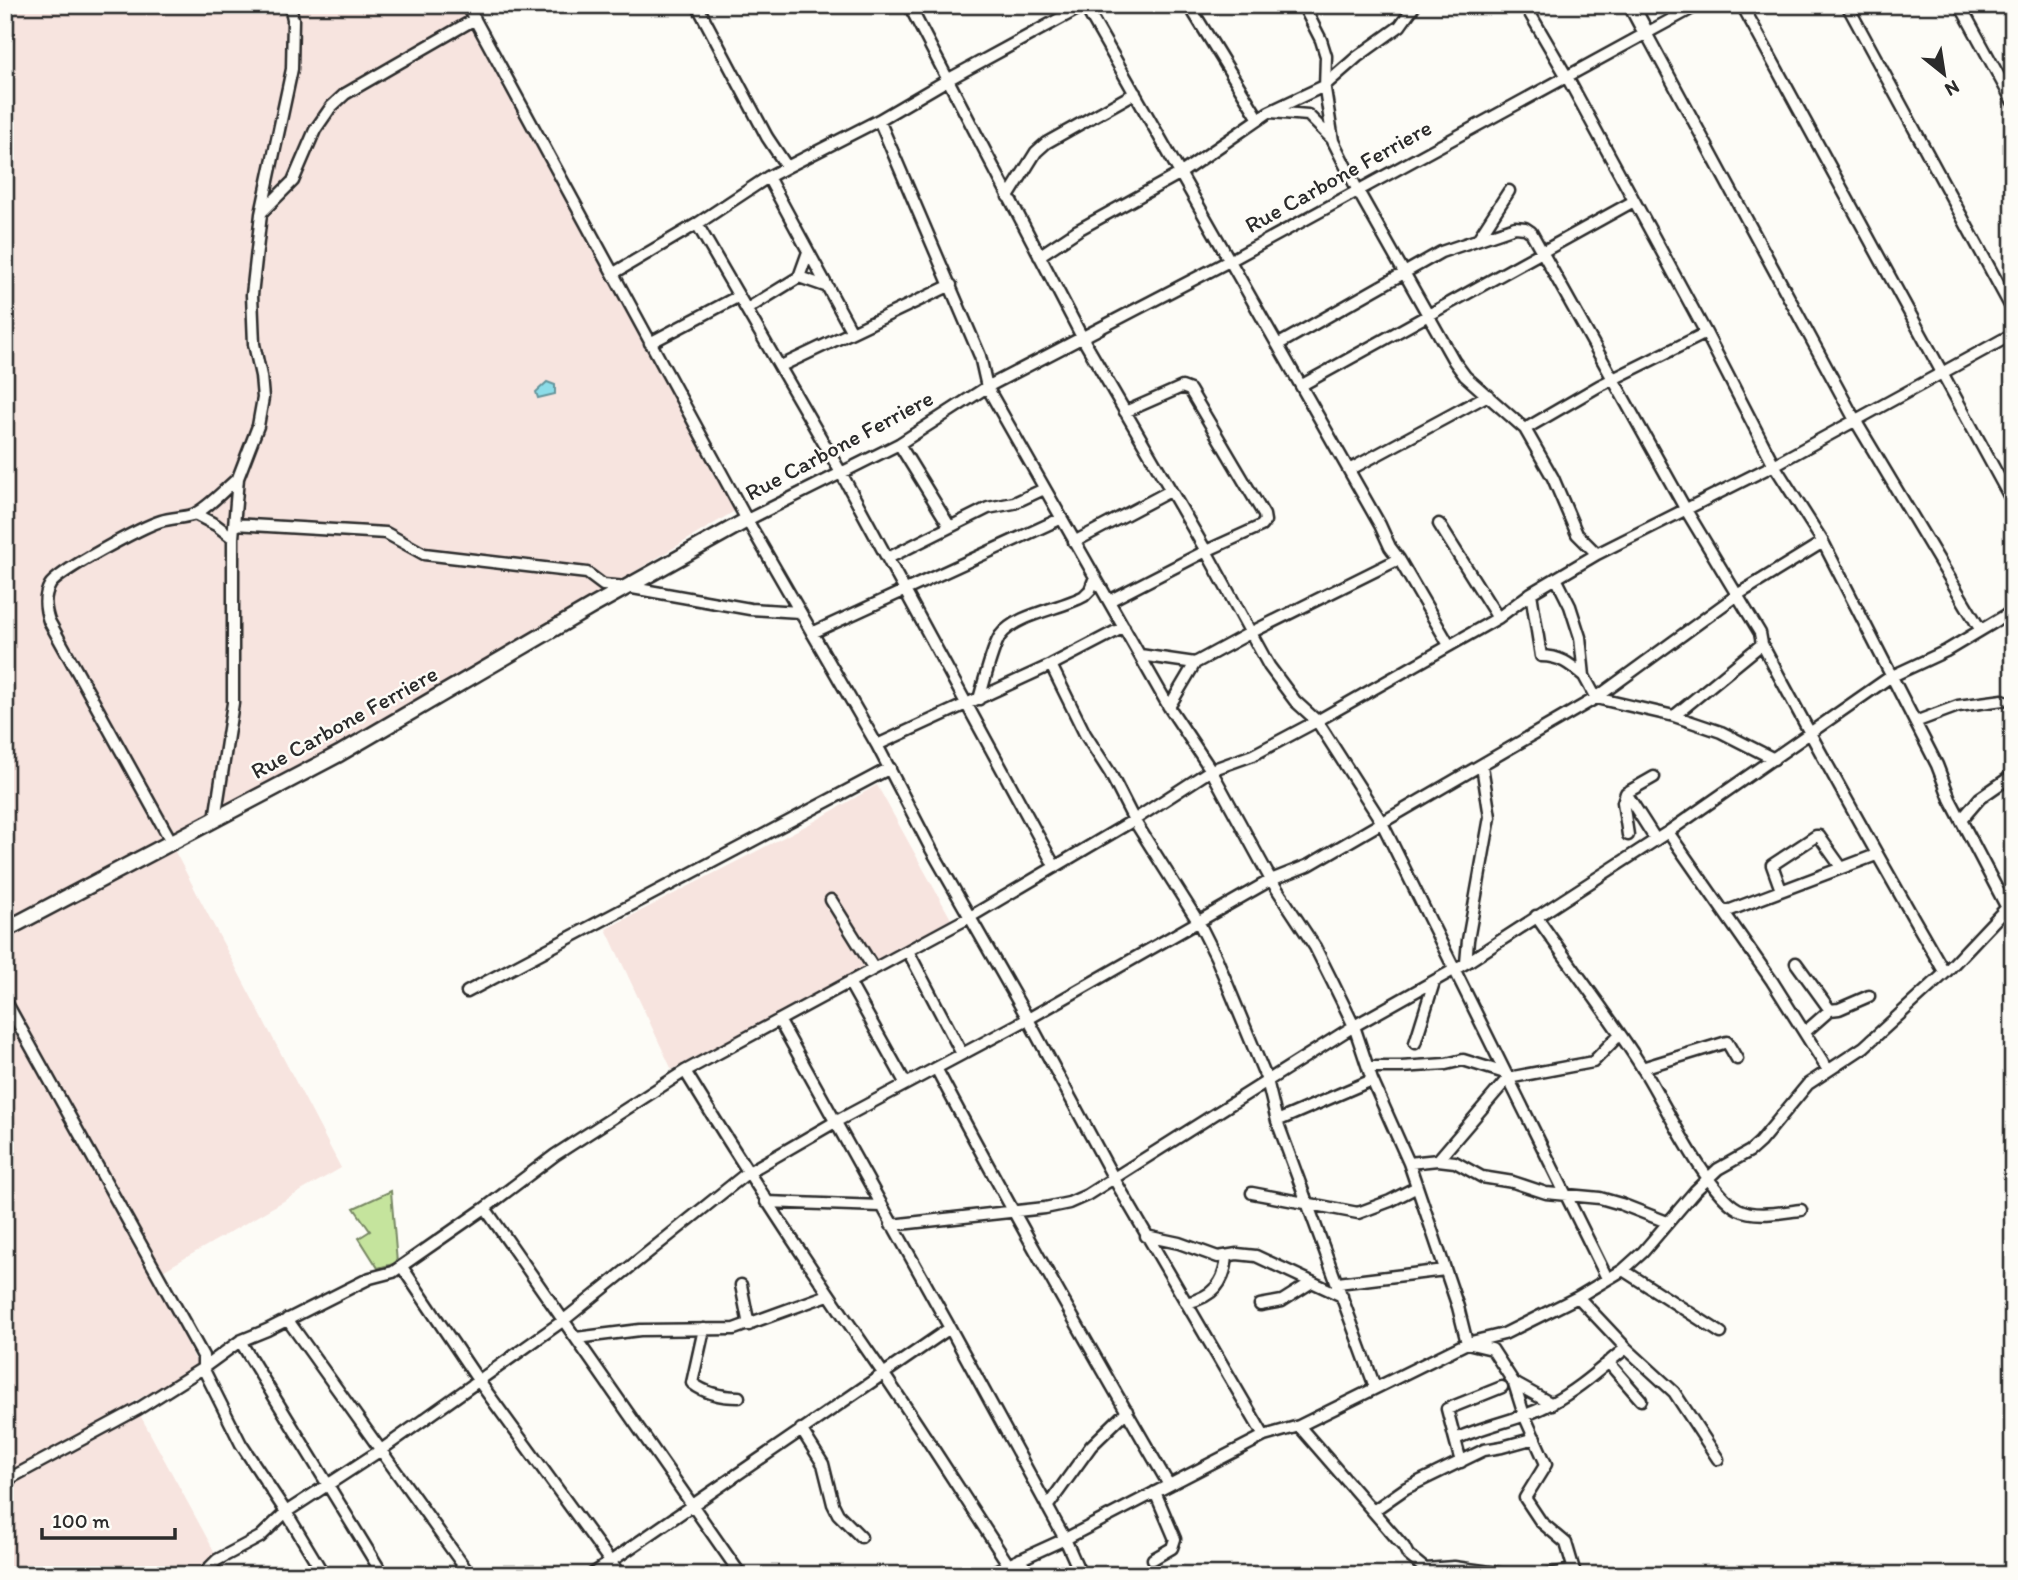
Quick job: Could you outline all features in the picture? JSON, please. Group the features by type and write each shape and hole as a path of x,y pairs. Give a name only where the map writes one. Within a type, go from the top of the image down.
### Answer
{"street":[{"path":"215,818 233,703 233,538 238,478 258,426 263,398 251,317 261,214 292,69 293,19 290,5"},
{"path":"467,5 747,520 890,768 1146,1236 1264,1436"},
{"path":"697,5 767,137 787,167"},
{"path":"909,5 1083,338 1269,666 1296,701 1317,721 1381,821 1607,1278"},
{"path":"1189,5 1259,119"},
{"path":"1304,5 1326,56 1324,86 1333,141 1358,191 1454,361 1465,376 1525,429 1553,478 1577,534 1597,554"},
{"path":"1039,256 1078,230 1181,173 1269,112 1324,86 1357,57 1400,26 1415,5"},
{"path":"986,1575 1065,1539 1264,1436 1299,1426 1467,1343 1504,1334 1578,1297 1623,1270 1643,1252 1667,1222 1718,1169 1750,1151 1808,1084 1864,1047 1945,973 2010,904 1950,799 1937,765 1823,542 1774,465 1706,332 1525,5"},
{"path":"1631,5 1855,420 1980,629"},
{"name":"Rue Carbone Ferriere","path":"5,930 339,754 747,520 840,471 899,444 987,387 1231,260 1698,5"},
{"path":"1742,5 2013,503"},
{"path":"1847,5 2013,311"},
{"path":"1960,5 2013,102"},
{"path":"614,274 768,177 879,120 1085,6 1279,344 1390,547 1449,645"},
{"path":"261,214 293,181 315,130 331,107 345,94 475,19"},
{"path":"1008,197 1036,152 1046,143 1135,93"},
{"path":"1269,112 1308,116 1333,141"},
{"path":"879,120 980,356 987,387 1169,707 1211,770 1271,880 1315,947 1354,1026 1372,1080 1409,1163 1458,1307 1467,1343"},
{"path":"768,177 852,332"},
{"path":"1478,239 1509,191"},
{"path":"1302,385 1634,201"},
{"path":"697,223 840,471 1055,867"},
{"path":"1279,344 1441,252 1515,227 1531,232 1686,510 1760,633 1762,644 1876,855 1945,973"},
{"path":"747,309 799,277 808,253"},
{"path":"799,277 825,286"},
{"path":"781,366 951,285"},
{"path":"650,343 739,296"},
{"path":"1525,429 1599,386 1706,332"},
{"path":"5,1481 138,1409 240,1341 370,1278 402,1267 555,1155 685,1071 970,917 1134,820 1211,770 1253,755 1317,721 1498,618 1531,593 1597,554 1774,465 2013,334"},
{"path":"1109,601 1261,526 1265,521 1264,514 1190,390 1182,387 1170,390 1125,412"},
{"path":"1349,470 1488,395"},
{"path":"899,444 950,527"},
{"path":"171,841 49,621 45,599 51,583 115,542 159,522 195,514 238,478"},
{"path":"888,558 988,508 1014,503 1044,489"},
{"path":"1074,542 1170,491"},
{"path":"195,514 233,538"},
{"path":"812,633 1060,519"},
{"path":"234,524 386,533 424,554 587,573 603,585 750,609 800,612"},
{"path":"1439,524 1498,618"},
{"path":"208,1569 217,1560 260,1537 286,1512 381,1450 564,1320 747,1173 835,1122 1028,1019 1271,880 1309,865 1381,821 1482,766 1596,698 1737,595 1823,542"},
{"path":"1169,707 1195,663 1399,559"},
{"path":"979,698 1002,633 1017,623 1084,596 1090,590 1095,577"},
{"path":"1556,578 1570,606 1580,637 1584,676"},
{"path":"1531,593 1541,656 1552,656 1566,661 1584,676 1596,698 1674,716 1732,736 1774,759"},
{"path":"891,1225 1015,1212 1069,1203 1354,1026 1466,963 1668,832 1811,735 1890,677 1946,651 2013,611"},
{"path":"877,745 1051,665 1124,627"},
{"path":"1674,716 1762,644"},
{"path":"1140,655 1195,663"},
{"path":"1051,665 1085,734 1110,773 1134,820 1199,923 1216,957 1267,1080 1277,1121 1375,1387"},
{"path":"1914,722 1958,706 2003,700"},
{"path":"1466,963 1490,817 1482,766"},
{"path":"467,992 890,768"},
{"path":"1962,819 1980,798 2013,775"},
{"path":"1628,835 1623,803 1626,793 1654,777"},
{"path":"1626,793 1656,840"},
{"path":"1668,832 1725,912 1828,1070"},
{"path":"1781,890 1772,865 1816,836 1827,844 1841,867"},
{"path":"1725,912 1876,855"},
{"path":"831,900 874,969"},
{"path":"1536,916 1642,1068 1708,1179 1732,1205 1741,1210 1774,1213 1801,1210"},
{"path":"908,951 962,1054"},
{"path":"1796,963 1830,1010"},
{"path":"849,982 906,1084"},
{"path":"1415,1043 1434,982"},
{"path":"1805,1032 1830,1010 1869,996"},
{"path":"5,1000 203,1356 203,1368 241,1444 324,1575"},
{"path":"779,1020 950,1328 1082,1575"},
{"path":"1369,1067 1401,1067 1463,1060 1507,1076 1593,1062 1619,1035"},
{"path":"1642,1068 1727,1042 1737,1059"},
{"path":"936,1068 997,1186 1015,1212 1046,1272 1169,1485"},
{"path":"685,1071 747,1173 1008,1564"},
{"path":"1438,1160 1507,1076"},
{"path":"1277,1121 1372,1080"},
{"path":"1409,1163 1455,1161 1482,1177 1513,1182 1546,1194 1600,1198 1667,1222"},
{"path":"1252,1194 1359,1213 1390,1201 1417,1186"},
{"path":"766,1202 881,1206"},
{"path":"485,1208 741,1575"},
{"path":"1146,1236 1186,1245 1218,1257 1256,1256 1342,1296"},
{"path":"1186,1303 1201,1300 1214,1291 1222,1281 1227,1256"},
{"path":"402,1267 478,1380 620,1575"},
{"path":"1338,1283 1444,1270"},
{"path":"1623,1270 1721,1333"},
{"path":"1260,1305 1282,1301 1312,1282"},
{"path":"741,1285 749,1325"},
{"path":"576,1338 640,1330 734,1329 828,1296"},
{"path":"1578,1297 1626,1348 1674,1392 1718,1459"},
{"path":"286,1320 470,1575"},
{"path":"591,1575 950,1328"},
{"path":"704,1329 692,1382 722,1397 739,1397"},
{"path":"240,1341 383,1575"},
{"path":"1467,1343 1492,1349 1514,1383 1524,1415 1546,1464 1525,1498 1542,1522 1566,1543 1574,1570 1544,1575"},
{"path":"1456,1439 1473,1430 1552,1404 1626,1348"},
{"path":"1608,1362 1641,1399"},
{"path":"1514,1383 1552,1404"},
{"path":"1461,1462 1447,1409 1502,1387"},
{"path":"1047,1507 1091,1446 1127,1411"},
{"path":"1299,1426 1405,1547 1408,1555 1425,1569 1454,1567 1512,1575"},
{"path":"801,1429 823,1464 838,1514 861,1537"},
{"path":"1373,1511 1406,1488 1484,1450 1535,1438"},
{"path":"1153,1559 1172,1548 1175,1539 1155,1492"},
{"path":"1020,1559 1029,1575"}],"shaded area":[{"path":"5,5 461,5 743,506 279,787 171,844 341,1168 154,1276 199,1367 133,1402 213,1549 221,1575 5,1575"},
{"path":"877,785 951,919 672,1070 606,929 815,821"}],"green space":[{"path":"391,1191 397,1263 378,1268 359,1238 370,1231 354,1208"}],"water":[{"path":"547,382 555,385 555,394 538,398 536,392"}]}
